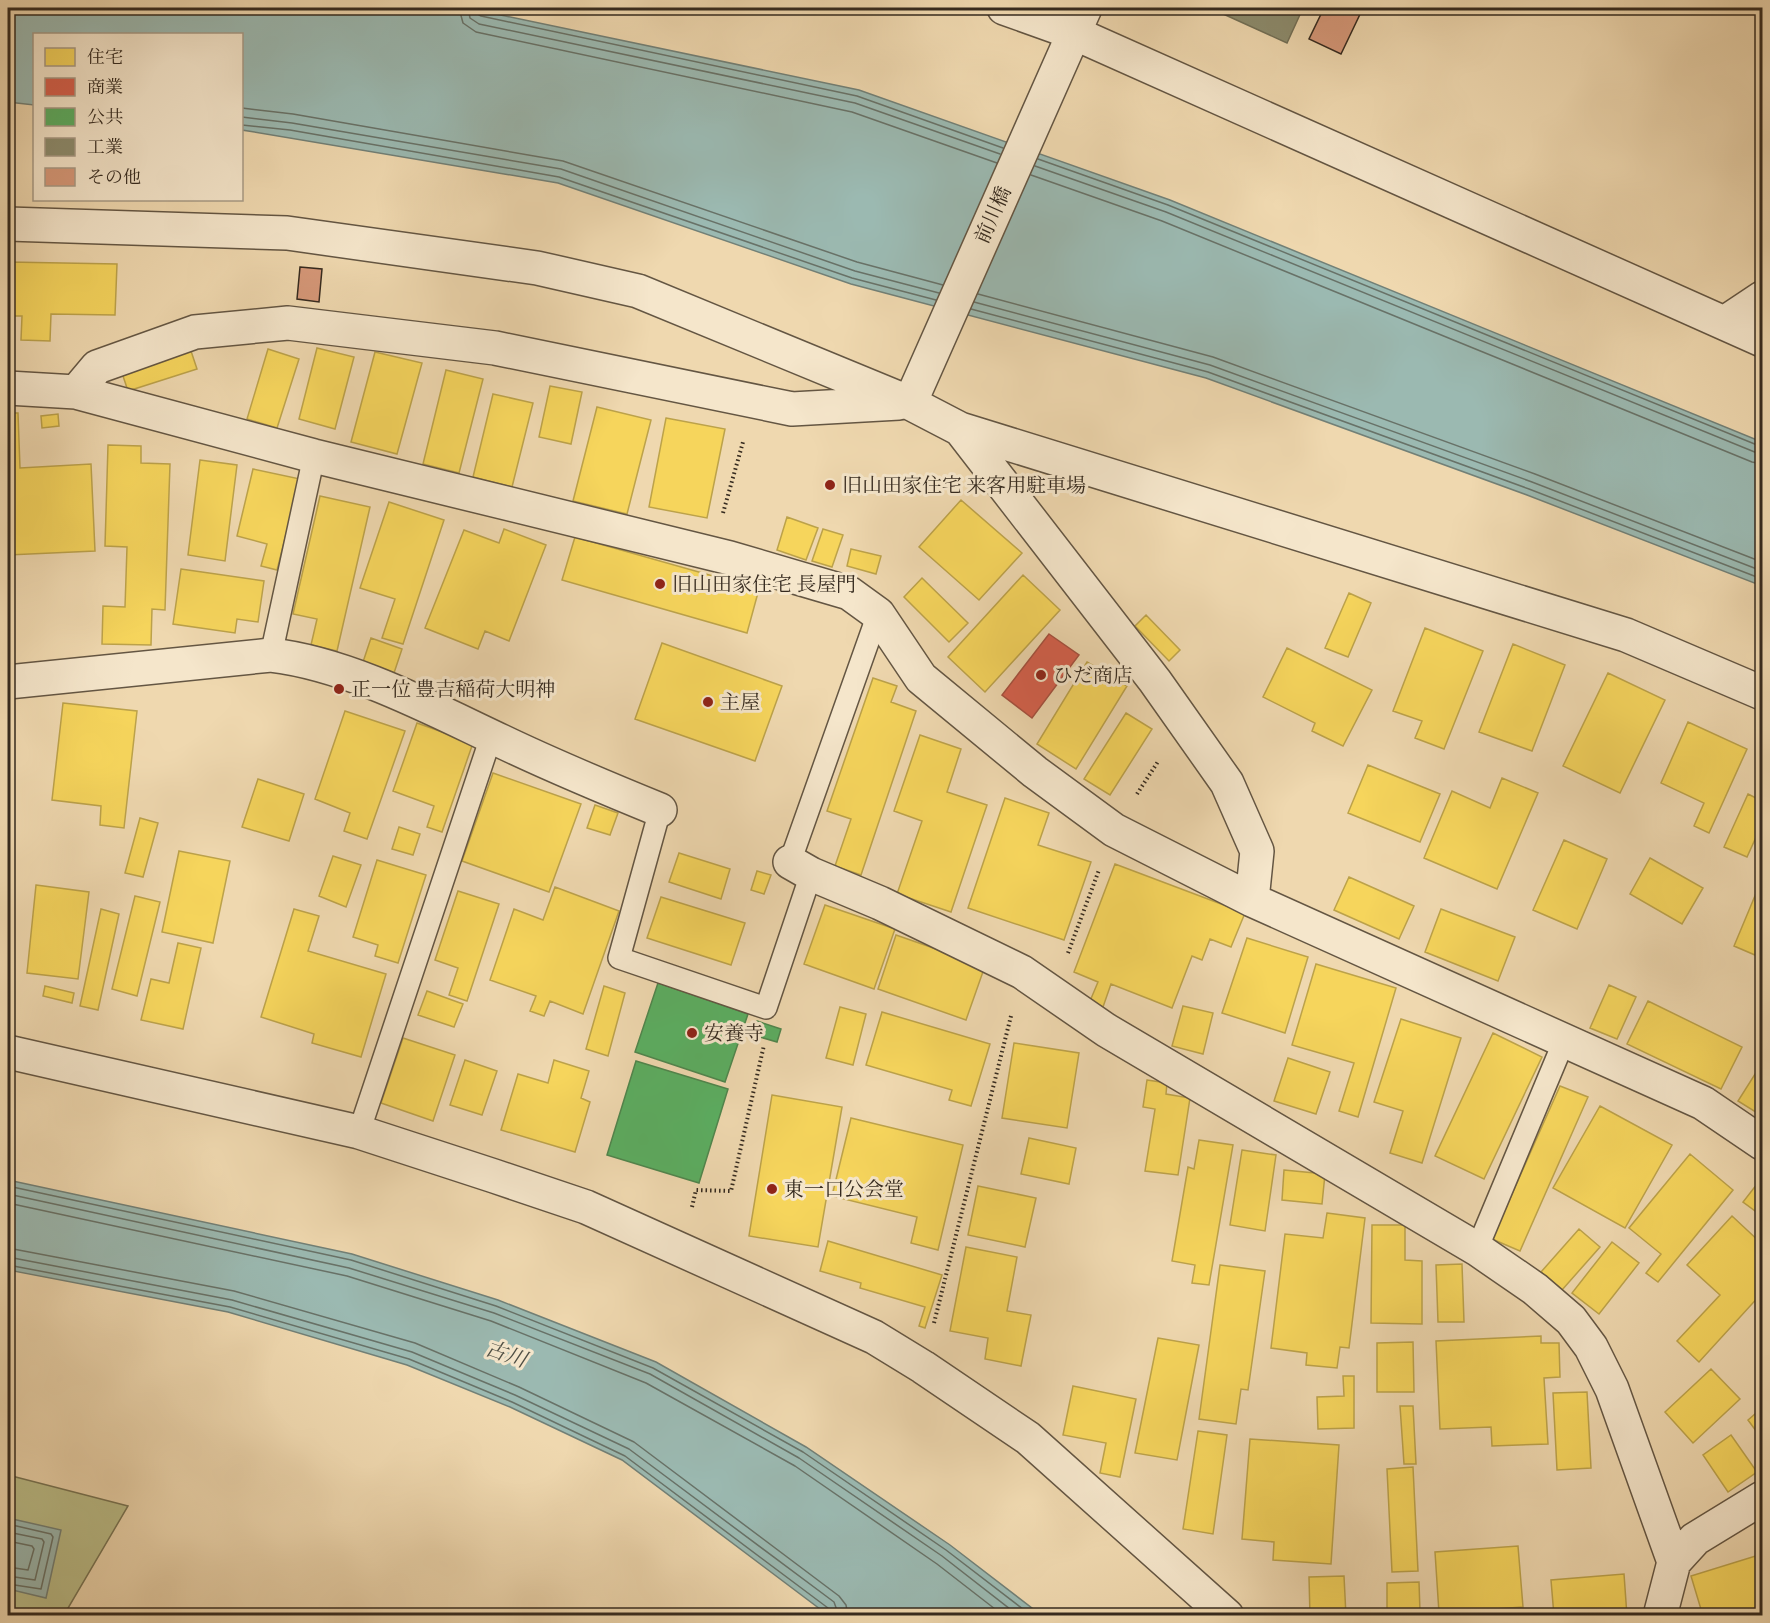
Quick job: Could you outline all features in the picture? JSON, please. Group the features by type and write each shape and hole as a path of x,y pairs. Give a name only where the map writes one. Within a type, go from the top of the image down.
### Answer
{"street":[{"path":"1004,8 1079,20 1762,340"},
{"name":"前川橋","path":"910,403 1079,20"},
{"path":"8,224 287,233 537,268 638,291 910,403 960,429 1626,635 1762,693"},
{"path":"1726,322 1762,297"},
{"path":"76,392 98,367 195,332 288,323 495,348 792,409 910,403"},
{"path":"8,388 76,392 314,456 730,558 849,593 878,614 921,678 1035,772 1114,830 1252,900 1703,1103 1762,1143"},
{"path":"960,429 1155,681 1227,783 1257,851 1252,900"},
{"path":"8,682 271,655 289,657 392,690 568,774 660,810"},
{"path":"800,868 880,903 1022,972 1106,1030 1477,1250 1535,1289 1571,1320 1591,1347 1612,1389 1674,1562"},
{"path":"8,1052 359,1132 586,1207 874,1337 1028,1438 1227,1616"},
{"path":"1660,1616 1674,1562 1695,1539 1762,1498"}],"lane":[{"path":"271,655 314,456"},
{"path":"660,810 619,958 766,1008 800,868 878,614"},
{"path":"359,1132 491,737"},
{"path":"1477,1250 1564,1041"}],"path":[{"path":"725,505 729,486"},
{"path":"923,1367 1022,972"},
{"path":"714,1191 731,1191 765,1038"}],"green space":[{"path":"8,1475 128,1506 64,1615 8,1615"}],"water":[{"path":"8,8 467,8 859,90 1170,200 1762,442 1762,586 1527,495 1206,378 851,284 558,183 243,130 243,33 33,33 33,105 8,102"},
{"name":"古川","path":"8,1180 352,1254 498,1300 656,1362 806,1447 950,1545 1041,1615 828,1615 622,1460 510,1407 407,1365 228,1312 8,1270"},
{"path":"8,1518 61,1530 46,1598 8,1589"}],"building: 住宅":[{"path":"8,262 117,264 115,315 51,314 50,341 21,340 22,316 8,316"},
{"path":"317,348 354,357 335,429 299,419"},
{"path":"268,349 299,359 277,428 247,419"},
{"path":"191,351 197,369 128,391 122,373"},
{"path":"375,352 422,363 397,454 351,442"},
{"path":"446,370 483,379 459,473 423,464"},
{"path":"550,386 582,392 571,444 539,437"},
{"path":"493,394 533,403 512,487 473,477"},
{"path":"597,407 651,420 627,514 573,501"},
{"path":"8,413 18,413 20,468 91,464 95,551 8,555"},
{"path":"58,414 59,426 42,428 41,416"},
{"path":"666,418 725,429 707,518 649,507"},
{"path":"108,445 141,446 141,463 170,464 165,610 152,609 151,645 102,644 103,606 125,607 127,547 105,546"},
{"path":"200,460 237,465 225,561 188,555"},
{"path":"253,469 300,479 277,570 261,566 267,544 237,536"},
{"path":"320,496 370,507 337,651 311,645 317,619 293,614"},
{"path":"961,500 1022,553 979,600 919,547"},
{"path":"389,502 444,520 403,644 382,638 395,599 360,588"},
{"path":"787,517 818,528 806,560 777,550"},
{"path":"504,529 546,545 509,641 485,631 478,649 425,628 464,530 499,543"},
{"path":"823,529 843,535 832,567 812,561"},
{"name":"旧山田家住宅 長屋門","path":"575,537 759,589 747,633 562,580"},
{"path":"851,549 881,556 876,574 847,566"},
{"path":"181,569 264,581 258,622 237,619 235,633 173,624"},
{"path":"1023,575 1060,610 985,692 948,657"},
{"path":"922,578 968,623 949,642 904,597"},
{"path":"1349,593 1371,603 1348,657 1325,648"},
{"path":"1146,615 1180,650 1169,661 1135,626"},
{"path":"1425,628 1483,651 1444,749 1415,738 1422,721 1393,711"},
{"path":"371,638 402,649 394,673 363,662"},
{"name":"主屋","path":"662,643 782,686 755,761 635,719"},
{"path":"1513,644 1565,665 1532,751 1479,732"},
{"path":"1287,648 1372,690 1343,746 1312,731 1315,723 1263,697"},
{"path":"1087,662 1127,686 1076,769 1037,744"},
{"path":"1608,673 1665,700 1620,793 1563,766"},
{"path":"873,678 897,686 891,702 916,711 861,875 835,866 851,819 827,811"},
{"path":"63,703 137,711 124,828 100,825 101,806 52,800"},
{"path":"345,711 405,731 367,839 344,831 350,813 315,799"},
{"path":"1126,713 1152,729 1110,795 1084,779"},
{"path":"1688,722 1747,749 1709,833 1694,826 1704,803 1661,783"},
{"path":"417,723 473,743 442,832 427,827 434,806 393,791"},
{"path":"920,735 961,749 947,792 987,805 951,912 897,894 922,821 894,811"},
{"path":"1368,765 1440,794 1420,842 1348,813"},
{"path":"493,773 581,804 549,892 462,861"},
{"path":"1502,778 1538,793 1497,889 1424,858 1452,791 1490,808"},
{"path":"258,779 304,794 289,841 242,827"},
{"path":"1748,794 1762,801 1762,824 1747,857 1724,847"},
{"path":"1005,798 1049,813 1038,845 1091,862 1064,940 968,908"},
{"path":"595,805 618,813 610,835 587,828"},
{"path":"140,818 158,823 143,877 125,873"},
{"path":"399,827 420,834 413,855 392,849"},
{"path":"1564,840 1607,859 1577,929 1533,910"},
{"path":"179,851 230,861 213,943 162,932"},
{"path":"679,853 730,869 721,899 669,882"},
{"path":"333,856 361,865 346,907 319,896"},
{"path":"1650,858 1703,888 1682,924 1630,894"},
{"path":"377,860 426,875 398,963 375,956 378,945 353,937"},
{"path":"1115,864 1245,913 1231,947 1210,939 1202,960 1192,956 1172,1008 1111,984 1103,1007 1090,1001 1098,982 1074,972"},
{"path":"757,871 771,875 764,894 751,890"},
{"path":"1349,877 1414,906 1399,939 1334,910"},
{"path":"36,885 89,892 78,979 27,973"},
{"path":"555,887 619,911 583,1014 550,1001 544,1016 530,1011 536,996 490,980 514,909 543,920"},
{"path":"458,891 499,904 467,1001 449,995 458,968 435,960"},
{"path":"1757,891 1762,893 1762,958 1734,946"},
{"path":"135,896 160,902 137,996 112,989"},
{"path":"661,897 745,923 731,965 647,938"},
{"path":"825,905 895,929 874,989 804,964"},
{"path":"101,909 119,914 98,1010 80,1006"},
{"path":"294,909 319,916 308,951 386,974 361,1057 312,1043 314,1034 261,1017"},
{"path":"1441,909 1515,937 1498,981 1425,952"},
{"path":"896,935 985,966 966,1020 878,989"},
{"path":"1247,938 1308,957 1285,1033 1222,1013"},
{"path":"178,943 201,948 183,1029 141,1020 151,979 169,983"},
{"path":"1316,964 1396,988 1358,1117 1339,1111 1354,1063 1292,1045"},
{"path":"1609,985 1636,997 1617,1039 1590,1028"},
{"path":"45,986 74,993 72,1003 43,996"},
{"path":"604,986 625,993 608,1056 586,1049"},
{"path":"427,991 463,1004 454,1027 418,1015"},
{"path":"1648,1001 1742,1047 1721,1089 1627,1044"},
{"path":"1183,1006 1213,1013 1203,1054 1172,1046"},
{"path":"840,1007 866,1014 853,1065 826,1058"},
{"path":"882,1012 990,1044 971,1106 949,1100 952,1090 866,1065"},
{"path":"1401,1019 1461,1038 1422,1163 1390,1153 1403,1111 1374,1102"},
{"path":"1493,1033 1542,1057 1484,1179 1435,1156"},
{"path":"403,1038 455,1055 433,1121 381,1103"},
{"path":"1014,1043 1079,1053 1067,1128 1002,1118"},
{"path":"1288,1058 1330,1072 1316,1114 1274,1101"},
{"path":"465,1060 497,1071 482,1115 450,1105"},
{"path":"554,1060 589,1071 581,1098 590,1102 575,1152 501,1130 518,1074 548,1083"},
{"path":"1762,1063 1762,1116 1738,1101"},
{"path":"1147,1080 1167,1083 1166,1094 1190,1098 1178,1175 1145,1171 1155,1109 1143,1107"},
{"path":"1560,1086 1588,1097 1520,1251 1492,1239"},
{"path":"772,1095 842,1107 818,1247 749,1236"},
{"path":"1600,1106 1672,1145 1625,1228 1553,1188"},
{"path":"851,1118 963,1145 938,1250 911,1243 917,1217 832,1196"},
{"path":"1029,1138 1076,1148 1069,1184 1021,1174"},
{"path":"1199,1140 1233,1145 1209,1285 1192,1283 1195,1265 1172,1261 1188,1167 1194,1169"},
{"path":"1242,1150 1276,1155 1265,1231 1230,1225"},
{"path":"1690,1154 1733,1190 1658,1282 1646,1273 1661,1254 1629,1228"},
{"path":"1284,1170 1325,1174 1322,1204 1282,1200"},
{"path":"1762,1180 1762,1216 1743,1202"},
{"path":"978,1186 1036,1198 1025,1247 968,1235"},
{"path":"1327,1213 1365,1218 1349,1348 1340,1347 1337,1368 1306,1365 1307,1353 1271,1348 1285,1234 1323,1238"},
{"path":"1732,1216 1762,1244 1762,1293 1699,1362 1677,1341 1720,1295 1687,1265"},
{"path":"1372,1225 1405,1225 1405,1260 1422,1261 1422,1324 1371,1323"},
{"path":"1579,1229 1600,1247 1562,1290 1541,1272"},
{"path":"828,1241 942,1275 925,1328 919,1326 925,1307 860,1288 861,1283 820,1271"},
{"path":"1612,1242 1639,1263 1599,1314 1572,1293"},
{"path":"966,1247 1017,1257 1007,1311 1031,1315 1021,1366 985,1359 988,1338 950,1331"},
{"path":"1462,1264 1464,1322 1438,1322 1436,1265"},
{"path":"1220,1265 1265,1271 1248,1390 1241,1389 1236,1424 1199,1419"},
{"path":"1541,1336 1541,1343 1559,1343 1560,1377 1544,1378 1548,1444 1492,1446 1491,1427 1440,1429 1436,1341"},
{"path":"1158,1338 1199,1345 1177,1460 1135,1453"},
{"path":"1413,1342 1414,1392 1377,1392 1377,1343"},
{"path":"1711,1369 1740,1399 1693,1443 1665,1412"},
{"path":"1343,1376 1354,1376 1354,1428 1318,1429 1317,1397 1344,1396"},
{"path":"1073,1386 1136,1399 1120,1477 1100,1473 1106,1443 1063,1435"},
{"path":"1587,1392 1591,1468 1557,1470 1553,1393"},
{"path":"1400,1406 1413,1406 1416,1464 1404,1464"},
{"path":"1762,1408 1762,1439 1748,1420"},
{"path":"1198,1431 1227,1435 1213,1534 1183,1529"},
{"path":"1731,1435 1757,1472 1728,1492 1703,1455"},
{"path":"1250,1439 1339,1445 1331,1564 1273,1560 1274,1542 1242,1539"},
{"path":"1413,1467 1418,1571 1392,1572 1387,1469"},
{"path":"1518,1546 1523,1607 1439,1613 1435,1552"},
{"path":"1762,1554 1762,1612 1752,1616 1703,1616 1691,1576"},
{"path":"1624,1574 1627,1616 1554,1616 1551,1580"},
{"path":"1344,1576 1346,1616 1310,1616 1309,1577"},
{"path":"1419,1582 1420,1612 1387,1613 1387,1583"}],"building: 商業":[{"name":"ひだ商店","path":"1049,634 1079,655 1032,718 1002,695"}],"building: 公共":[{"name":"安養寺","path":"658,983 748,1014 725,1082 635,1052"},
{"path":"757,1021 781,1029 777,1042 753,1035"},
{"path":"636,1061 728,1089 699,1183 607,1155"}],"building: 工業":[{"path":"1210,8 1303,8 1287,43"}],"building: その他":[{"path":"1324,8 1363,8 1341,54 1309,39"},
{"path":"300,267 322,269 319,302 297,299"}],"place":[{"name":"旧山田家住宅 来客用駐車場","path":"830,485"},
{"name":"旧山田家住宅 長屋門","path":"660,584"},
{"name":"ひだ商店","path":"1041,675"},
{"name":"正一位 豊吉稲荷大明神","path":"339,689"},
{"name":"主屋","path":"708,702"},
{"name":"安養寺","path":"692,1033"},
{"name":"東一口公会堂","path":"772,1189"}]}
